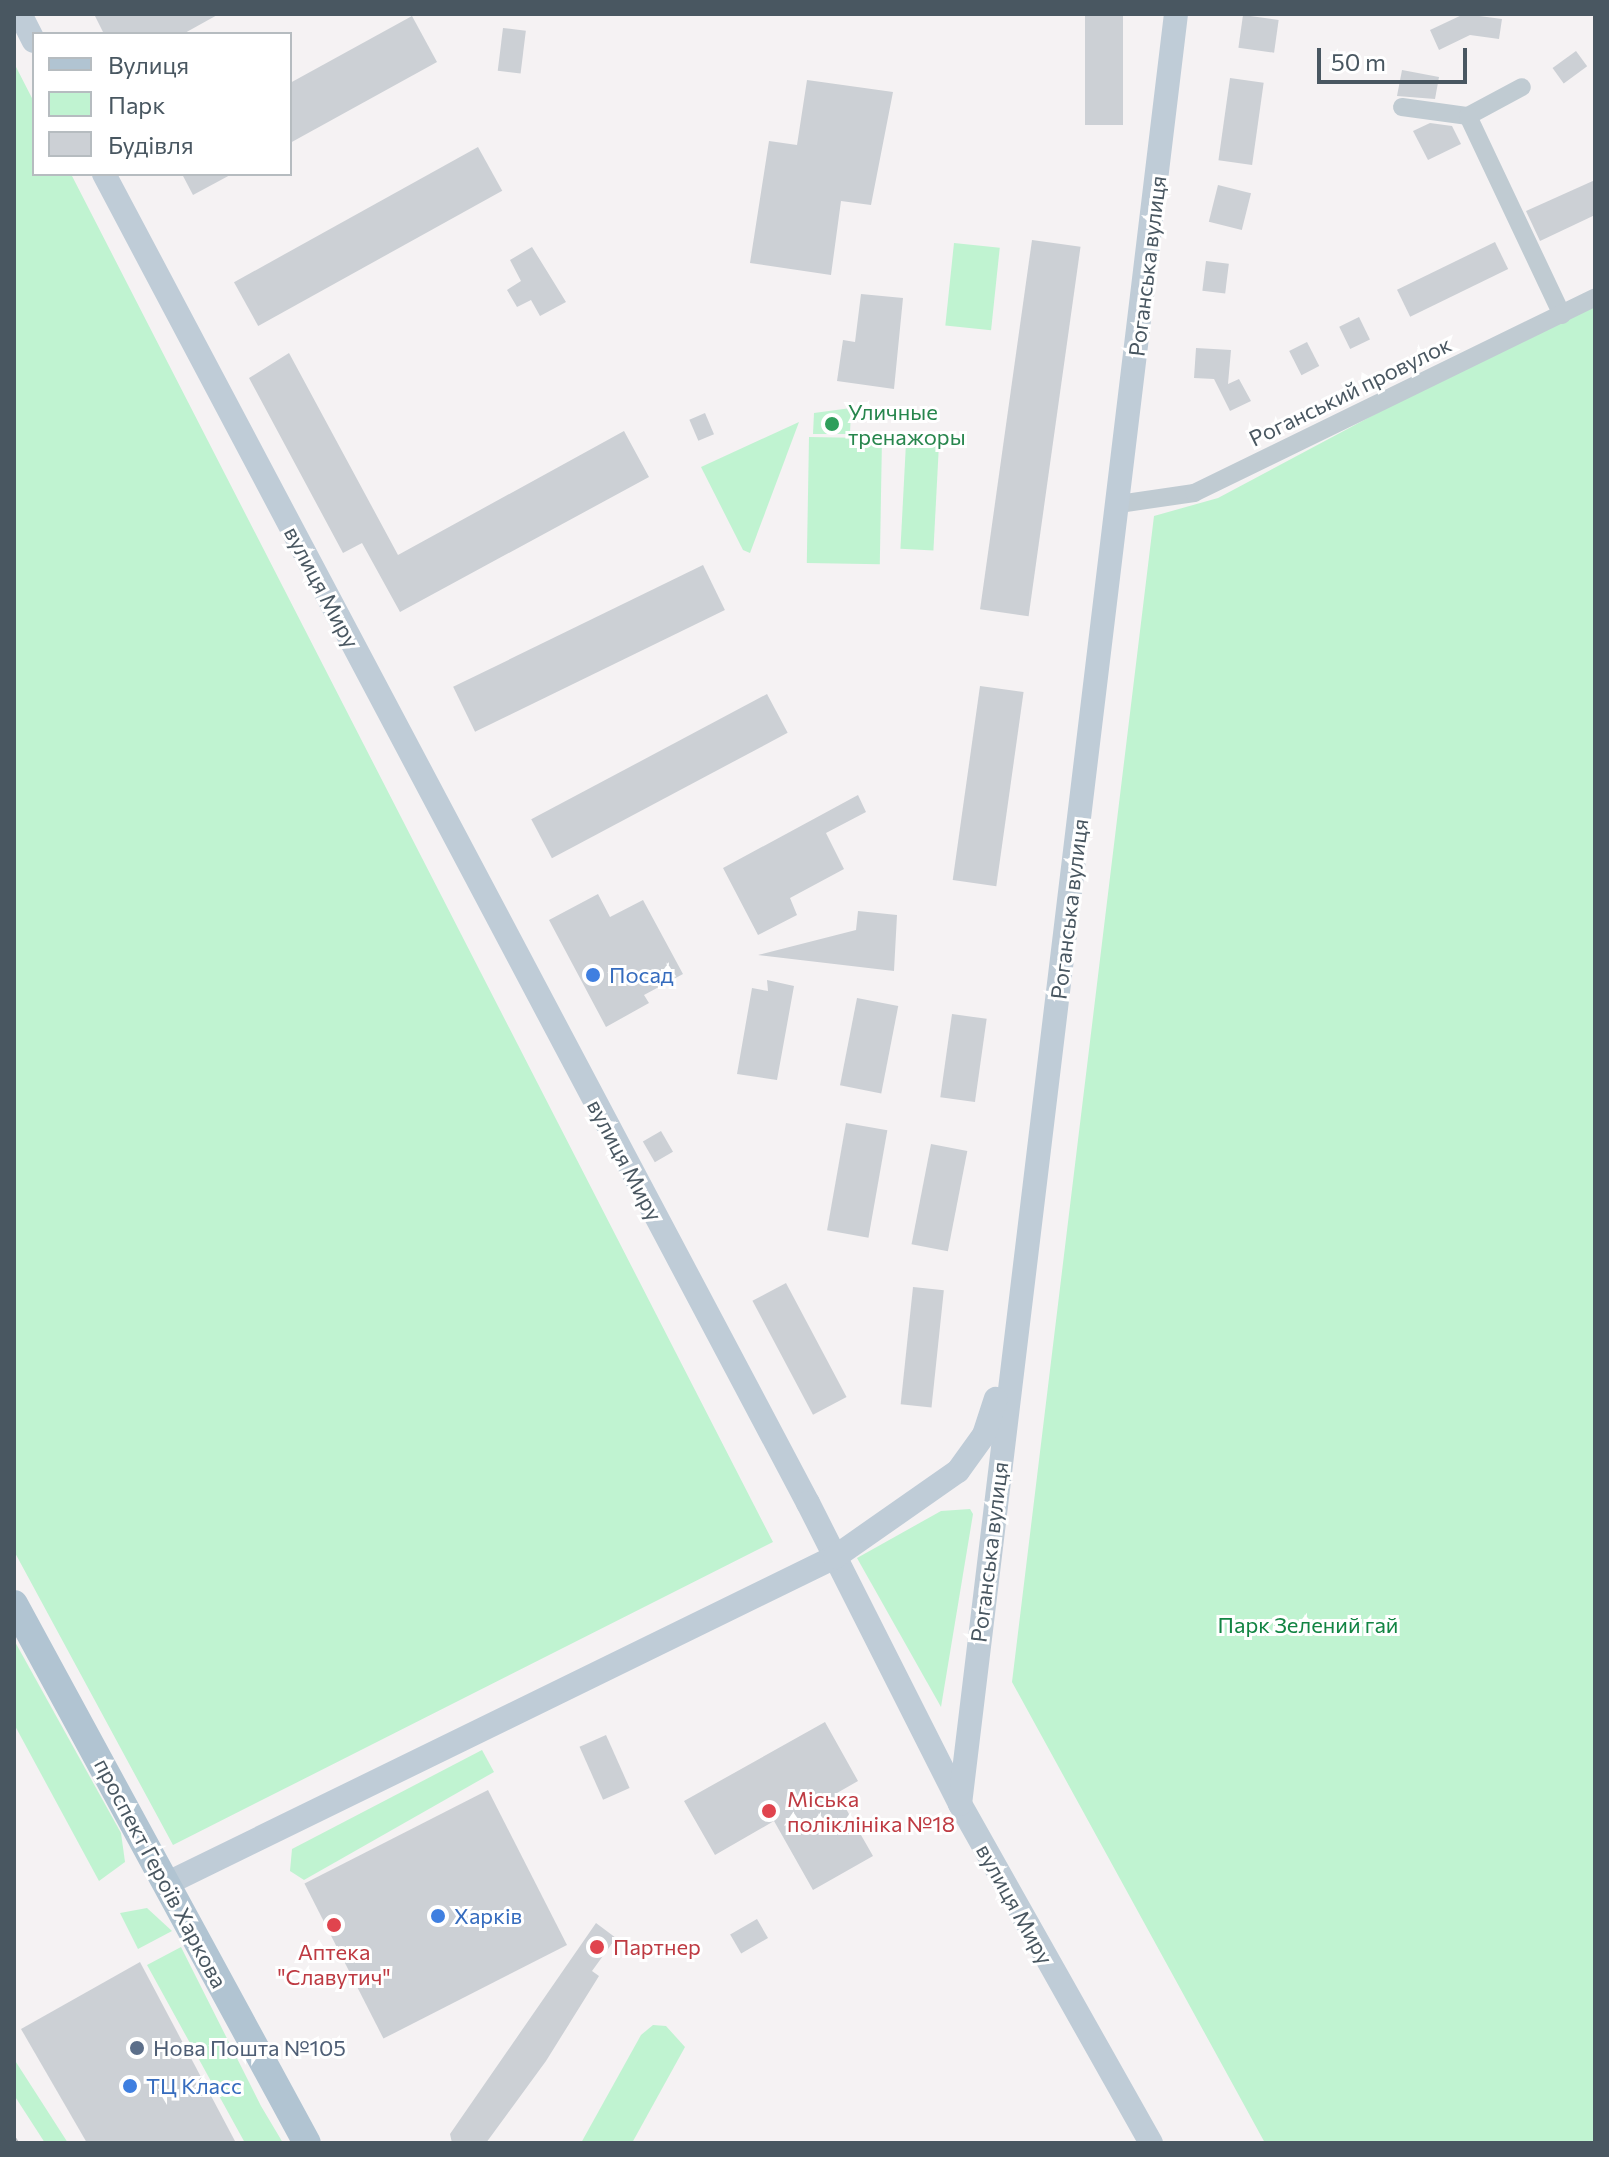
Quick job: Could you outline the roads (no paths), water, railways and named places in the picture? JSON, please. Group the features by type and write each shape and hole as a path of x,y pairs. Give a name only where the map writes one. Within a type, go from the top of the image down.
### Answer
{"main road":[{"name":"проспект Героїв Харкова","path":"14,1604 307,2143"}],"street":[{"path":"20,14 32,37"},
{"name":"Роганська вулиця","path":"960,1804 1011,1355 1119,504 1176,14"},
{"path":"1402,107 1468,116 1522,87"},
{"path":"1468,116 1562,315"},
{"name":"вулиця Миру","path":"105,176 835,1557 960,1804 1151,2143"},
{"name":"Роганський провулок","path":"1119,504 1194,493 1595,297"},
{"path":"168,1883 835,1557 958,1471 984,1435 1011,1355"}],"place":[{"name":"Уличные тренажоры","path":"832,424"},
{"name":"Посад","path":"593,975"},
{"name":"Міська поліклініка №18","path":"769,1811"},
{"name":"Харків","path":"438,1916"},
{"name":"Аптека \"Славутич\"","path":"334,1925"},
{"name":"Партнер","path":"597,1947"},
{"name":"Нова Пошта №105","path":"137,2048"},
{"name":"ТЦ Класс","path":"130,2086"}],"park label":[{"name":"Парк Зелений гай","path":"1308,1625"}]}
